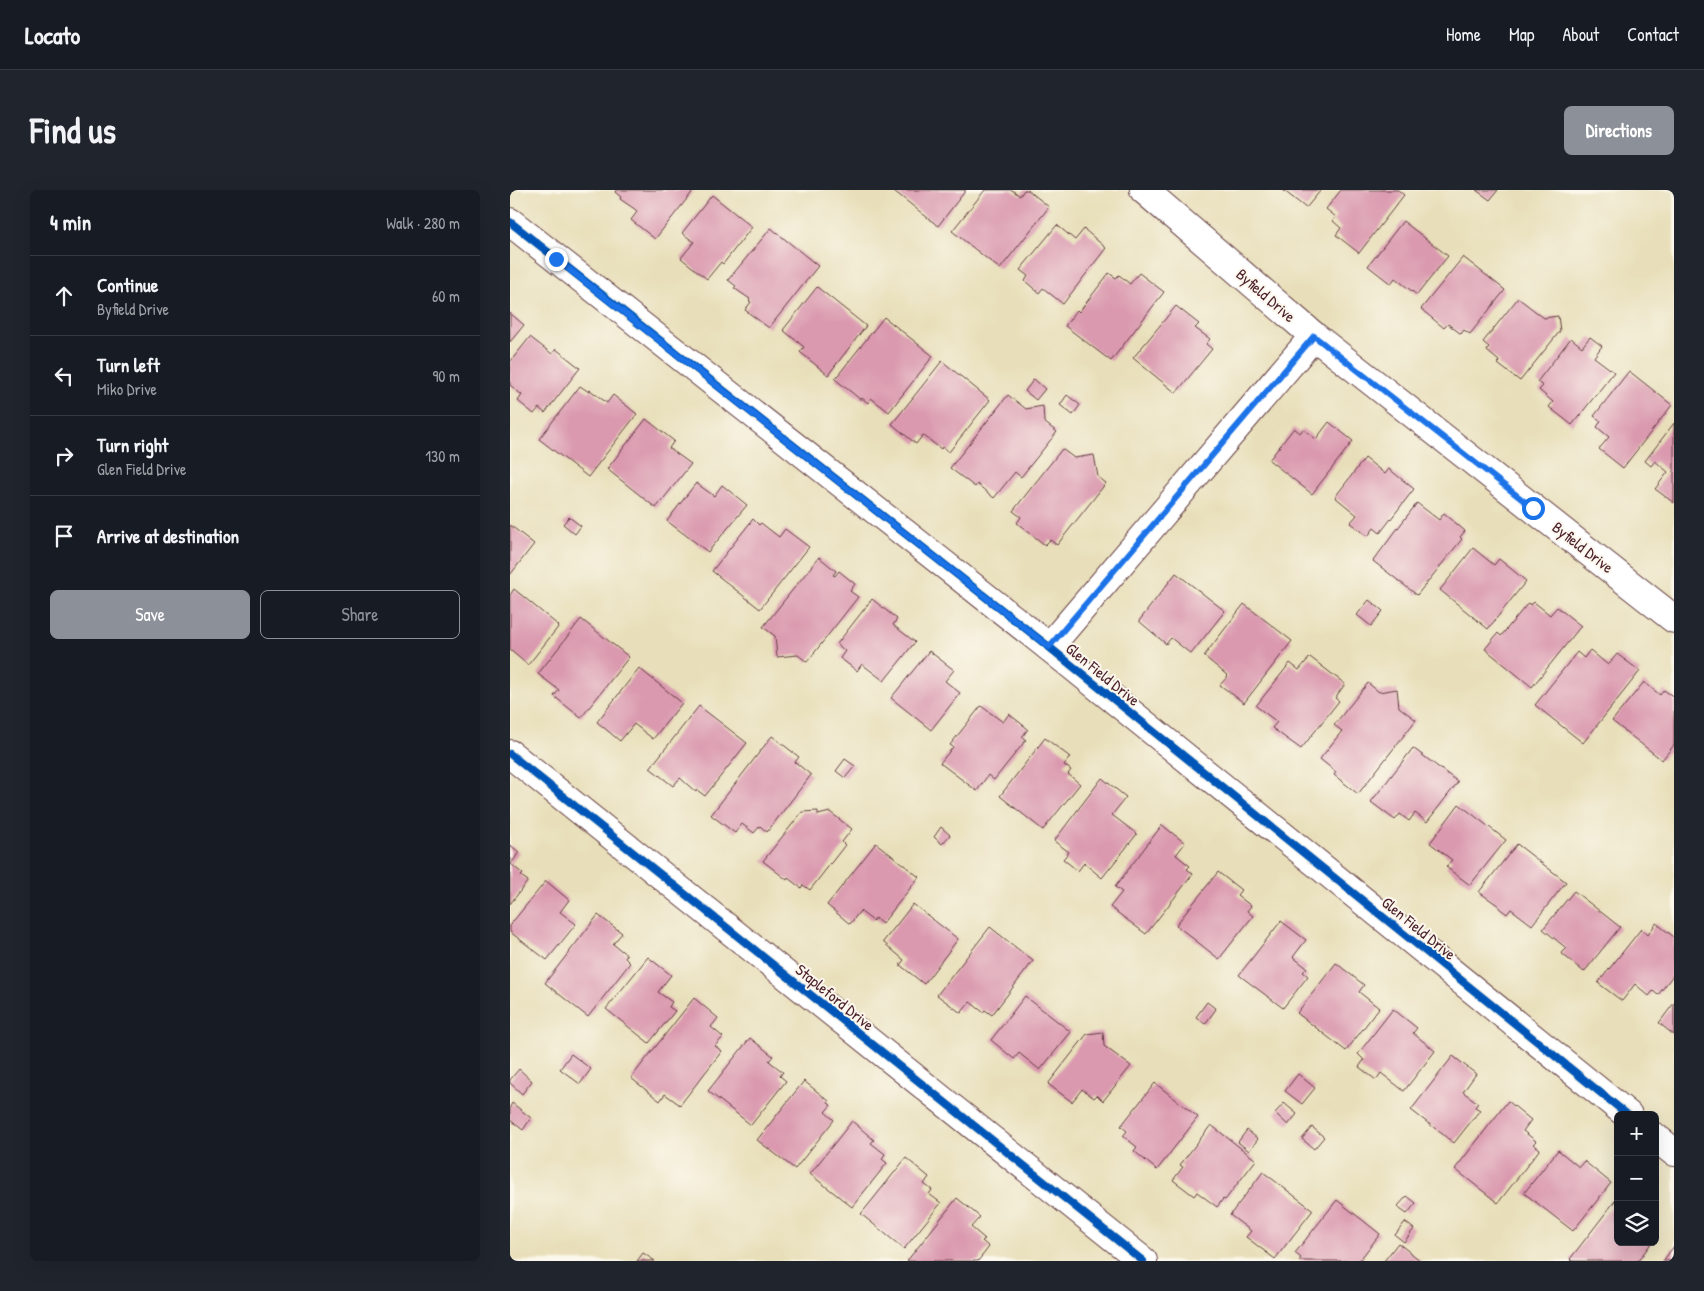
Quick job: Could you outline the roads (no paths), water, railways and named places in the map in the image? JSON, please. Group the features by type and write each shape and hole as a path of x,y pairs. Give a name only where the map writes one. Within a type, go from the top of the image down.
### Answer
{"street":[{"name":"Byfield Drive","path":"1144,190 1314,336 1674,618"},
{"name":"Glen Field Drive","path":"510,222 1049,647 1623,1111"},
{"path":"1049,647 1314,336"},
{"name":"Stapleford Drive","path":"510,754 1142,1261"},
{"path":"1659,1139 1674,1152"}]}
